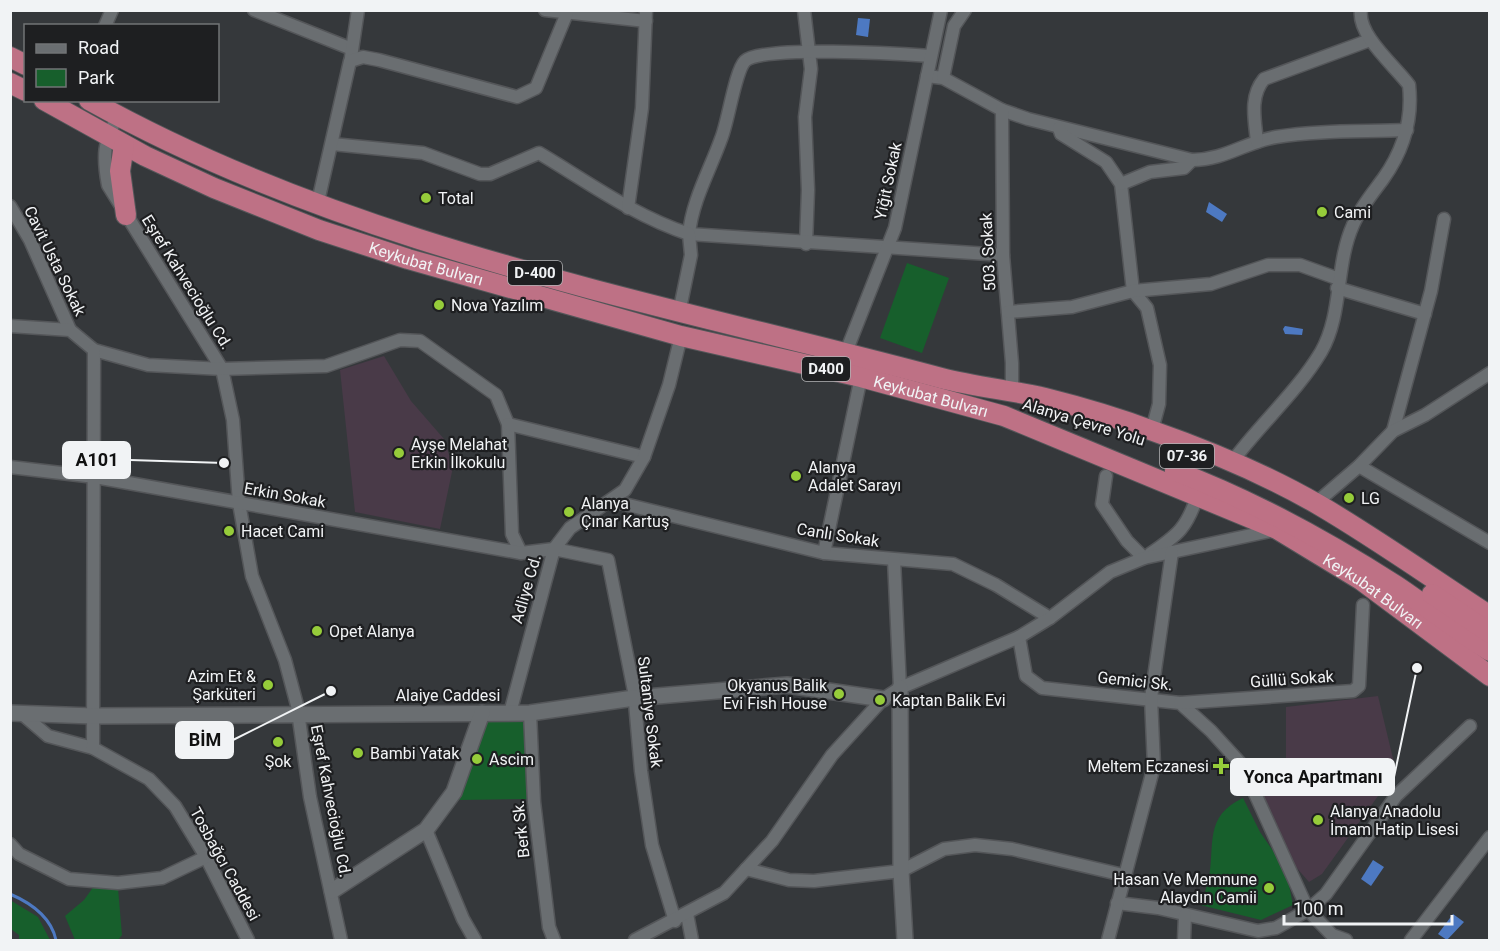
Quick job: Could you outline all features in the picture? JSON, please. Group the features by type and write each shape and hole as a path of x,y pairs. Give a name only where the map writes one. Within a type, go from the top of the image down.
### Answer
{"highway":[{"path":"10,57 24,64"},
{"path":"48,102 106,135"},
{"name":"D-400","path":"92,102 136,126"},
{"name":"Keykubat Bulvarı","path":"136,126 317,207 407,237 679,313 846,352 947,380"},
{"name":"Keykubat Bulvarı","path":"106,135 214,188 318,230 408,259 681,336 861,377 1004,416 1198,494 1277,529 1360,580 1490,676"},
{"path":"124,145 120,171 126,215"},
{"path":"947,380 1043,398 1152,430 1232,462 1316,503 1490,616"},
{"name":"Alanya Çevre Yolu","path":"947,380 1160,445 1249,482 1348,536 1402,582"},
{"name":"Alanya Çevre Yolu","path":"1004,416 1108,446 1224,490 1289,521 1402,582"},
{"name":"Keykubat Bulvarı","path":"1402,582 1490,633"},
{"name":"Keykubat Bulvarı","path":"1402,582 1490,651"}],"street":[{"path":"106,24 112,10"},
{"path":"254,10 351,55 379,60 518,97 536,88 567,13"},
{"path":"317,207 351,55 358,10"},
{"path":"545,10 646,16 642,108 628,208"},
{"path":"804,10 812,69 805,117 808,190 806,244"},
{"name":"Yiğit Sokak","path":"846,352 889,248 941,10"},
{"path":"943,78 954,26 965,10"},
{"path":"1232,462 1259,426 1278,408 1320,353 1332,330 1338,284 1353,225 1399,154 1407,130 1409,85 1370,40 1360,18 1361,10"},
{"path":"1257,142 1255,98 1257,87 1264,79 1370,40"},
{"path":"679,313 691,255 689,234 693,210 729,119 742,65 751,57 758,55 809,53 931,56"},
{"path":"927,76 943,78 1002,110 1059,127 1192,160 1231,154 1257,142 1286,136 1407,130"},
{"name":"503. Sokak","path":"1002,110 1003,255 1012,392"},
{"path":"106,135 118,117"},
{"path":"124,145 136,126"},
{"path":"1059,127 1061,134 1107,162 1121,184 1133,291 1147,308 1160,365 1160,404 1152,430"},
{"name":"Eşref Kahvecioğlu Cd.","path":"106,135 104,160 108,185 222,369 233,420 239,503 252,576 285,660 297,715 310,797 341,940"},
{"path":"332,144 423,153 480,174 490,174 539,153 628,208 661,225 689,234 806,244 1003,255"},
{"path":"1121,184 1150,172 1184,168 1192,160"},
{"name":"Cavit Usta Sokak","path":"10,206 30,240 70,330"},
{"path":"1393,431 1425,314 1444,219"},
{"path":"1008,312 1071,307 1133,291 1211,284 1268,266 1300,266 1338,284 1425,314"},
{"path":"10,326 70,330 94,350 148,365 222,369 326,366 400,340 420,341 496,395 508,424 512,534 521,553"},
{"name":"Adliye Cd.","path":"510,713 554,549 570,528 625,490 644,457 669,385 681,336"},
{"path":"93,748 94,350"},
{"path":"1316,503 1359,466 1393,431 1425,416 1490,373"},
{"path":"824,553 861,377"},
{"path":"508,424 644,457"},
{"path":"1359,466 1490,543"},
{"name":"Erkin Sokak","path":"10,467 95,477 521,553 554,549"},
{"path":"1106,476 1102,504 1127,541 1144,558"},
{"path":"1144,558 1175,537 1190,519 1198,494"},
{"name":"Canlı Sokak","path":"612,501 824,553 953,564 996,585 1050,618"},
{"path":"635,940 675,921 724,893 772,841 832,755 883,699 900,688 1019,637 1050,618 1110,572 1144,558 1277,529"},
{"name":"Sultaniye Sokak","path":"554,549 608,560 634,698 652,845 675,921"},
{"path":"1108,940 1154,766 1151,698 1172,552"},
{"path":"894,560 900,688 901,871 904,940"},
{"name":"Güllü Sokak","path":"1180,703 1353,691 1359,686 1363,605"},
{"name":"Gemici Sk.","path":"1019,637 1026,676 1042,688 1151,698 1180,703 1242,765 1308,910 1332,935 1346,940"},
{"name":"Alaiye Caddesi","path":"16,713 93,716 530,713 634,698 787,685 883,699"},
{"name":"Tosbağcı Caddesi","path":"16,713 48,736 93,748 149,779 175,807 206,857 248,940"},
{"path":"332,891 426,830 454,792 483,713"},
{"name":"Berk Sk.","path":"530,713 534,802 549,927 554,940"},
{"path":"1117,903 1158,908 1257,936 1276,928 1308,910 1326,894 1396,796 1470,726"},
{"path":"426,830 463,918 475,940"},
{"path":"1411,940 1490,837"},
{"path":"10,844 19,854 69,879 118,883 162,878 206,857"},
{"path":"746,869 789,880 814,881 901,871 944,849 975,845 1012,849 1124,875"},
{"path":"687,914 692,940"},
{"path":"1184,940 1185,915"}],"shaded area":[{"name":"Ayşe Melahat Erkin İlkokulu","path":"384,356 411,401 444,439 453,467 440,529 355,512 340,370"},
{"name":"Alanya Anadolu İmam Hatip Lisesi","path":"1378,696 1396,771 1322,874 1309,882 1295,866 1253,773 1286,761 1286,707"}],"green space":[{"path":"907,263 949,278 922,353 880,338"},
{"path":"485,717 527,718 530,799 459,800"},
{"path":"1243,798 1260,832 1286,870 1293,905 1261,920 1200,905 1209,878 1212,842 1217,822 1222,813"},
{"path":"94,886 118,888 122,935 118,940 75,940 65,916 84,900"},
{"path":"10,900 38,917 50,940 19,940 19,935 11,929"}],"water":[{"path":"858,18 870,19 868,37 856,35"},
{"path":"1209,202 1227,214 1222,222 1206,212"},
{"path":"1285,326 1303,329 1302,335 1285,334 1283,329"},
{"path":"1373,860 1384,867 1371,886 1361,879"},
{"path":"1453,914 1464,922 1447,940 1438,934"}],"waterway":[{"path":"10,894 39,912 50,924 56,940"}],"place":[{"name":"Total","path":"426,198"},
{"name":"Cami","path":"1322,212"},
{"name":"Nova Yazılım","path":"439,305"},
{"name":"Ayşe Melahat Erkin İlkokulu","path":"399,453"},
{"name":"A101","path":"224,463"},
{"name":"Alanya Adalet Sarayı","path":"796,476"},
{"name":"LG","path":"1349,498"},
{"name":"Alanya Çınar Kartuş","path":"569,512"},
{"name":"Hacet Cami","path":"229,531"},
{"name":"Opet Alanya","path":"317,631"},
{"name":"Yonca Apartmanı","path":"1417,668"},
{"name":"Azim Et & Şarküteri","path":"268,685"},
{"name":"BİM","path":"331,691"},
{"name":"Okyanus Balik Evi Fish House","path":"839,694"},
{"name":"Kaptan Balik Evi","path":"880,700"},
{"name":"Şok","path":"278,742"},
{"name":"Bambi Yatak","path":"358,753"},
{"name":"Ascim","path":"477,759"},
{"name":"Meltem Eczanesi","path":"1221,766"},
{"name":"Alanya Anadolu İmam Hatip Lisesi","path":"1318,820"},
{"name":"Hasan Ve Memnune Alaydın Camii","path":"1269,888"}]}
